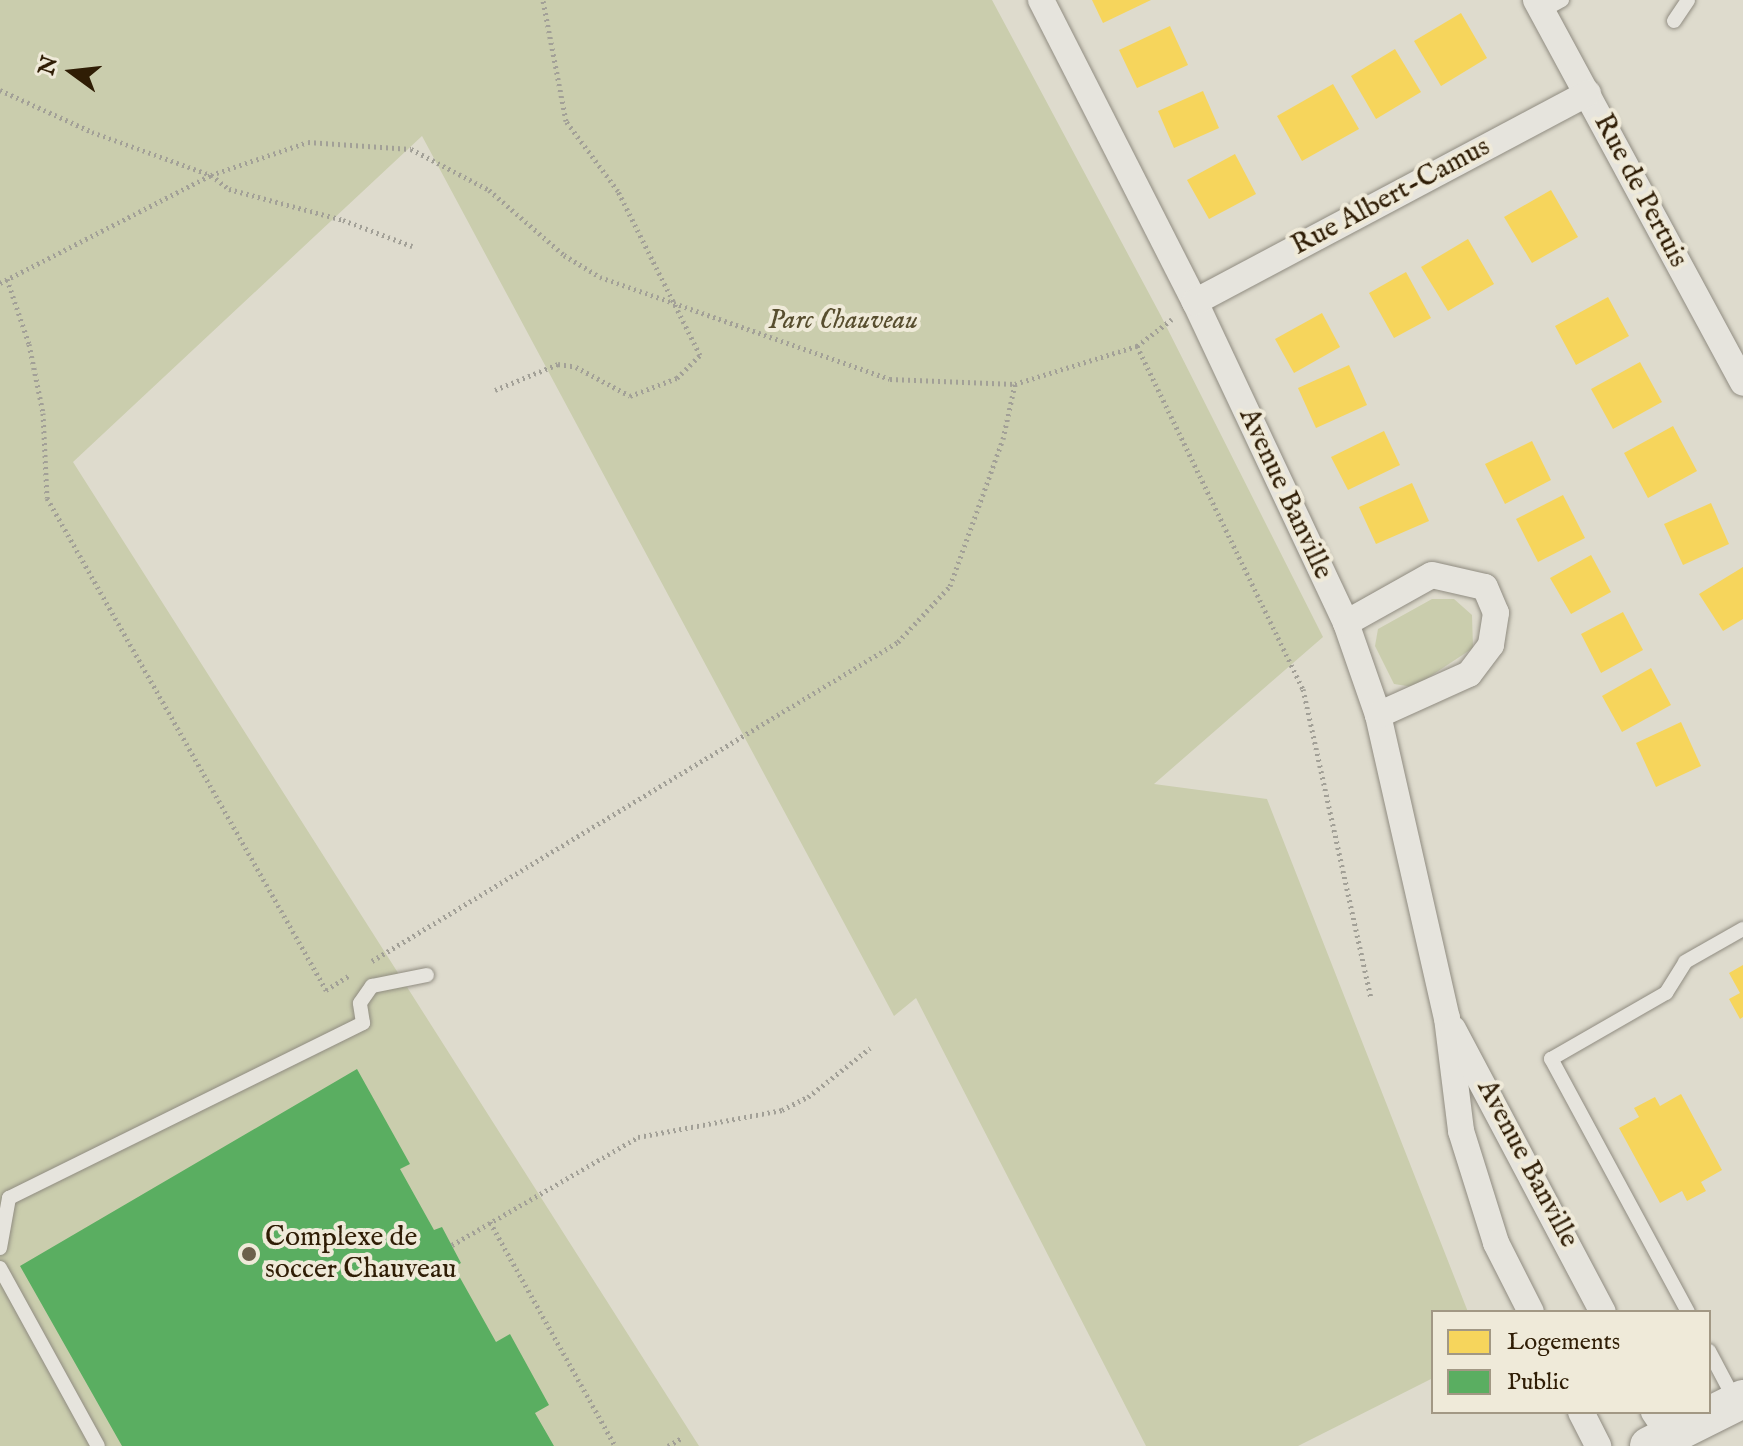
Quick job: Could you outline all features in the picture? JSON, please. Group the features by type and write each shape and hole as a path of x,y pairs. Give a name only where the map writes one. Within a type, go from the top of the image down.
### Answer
{"main road":[{"path":"1711,1414 1740,1401"},
{"path":"1663,1435 1711,1414"}],"street":[{"name":"Avenue Banville","path":"1041,0 1195,302 1346,623 1378,715 1447,1018 1461,1131 1496,1243 1530,1310"},
{"name":"Rue de Pertuis","path":"1547,4 1588,93 1743,383"},
{"name":"Rue Albert-Camus","path":"1195,302 1588,93"},
{"path":"1346,623 1432,575 1485,587 1496,613 1491,645 1469,674 1378,715"},
{"name":"Avenue Banville","path":"1447,1018 1503,1114 1602,1310"},
{"path":"1582,1414 1598,1446"}],"lane":[{"path":"1674,21 1688,0"},
{"path":"1687,1310 1551,1059 1666,993 1685,962 1743,929"},
{"path":"0,1248 9,1198 363,1023 360,1003 372,986 427,975"},
{"path":"0,1268 98,1446"},
{"path":"1711,1354 1740,1401"}],"path":[{"path":"495,390 558,364 576,367 630,396 677,378 700,355 678,303 618,191 566,121 543,0"},
{"path":"0,90 92,132 211,175 229,189 412,246"},
{"path":"0,283 211,175 308,142 411,149 489,190 564,255 600,277 890,379 1015,384 1137,346 1195,302"},
{"path":"7,279 29,344 43,413 47,498 326,990 898,642 950,586 1003,439 1015,384"},
{"path":"1137,346 1303,689 1371,999"},
{"path":"452,1245 638,1137 782,1110 870,1048"},
{"path":"490,1222 615,1446"},
{"path":"668,1446 682,1438"}],"green space":[{"name":"Parc Chauveau","path":"0,0 992,0 1160,314 1323,637 1154,784 1267,799 1467,1310 1431,1310 1431,1379 1298,1446 1146,1446 916,998 894,1016 422,136 73,462 699,1446 0,1446"},
{"path":"1432,599 1454,599 1472,615 1473,648 1414,687 1394,684 1375,646 1378,629"}],"building: Logements":[{"path":"1092,0 1151,0 1103,23"},
{"path":"1461,13 1487,58 1441,86 1414,41"},
{"path":"1170,26 1188,65 1137,88 1119,50"},
{"path":"1395,49 1421,92 1376,119 1351,76"},
{"path":"1333,84 1359,129 1302,161 1277,116"},
{"path":"1203,91 1219,128 1174,148 1158,111"},
{"path":"1235,154 1256,194 1209,219 1187,180"},
{"path":"1551,190 1578,237 1532,263 1504,217"},
{"path":"1468,239 1494,284 1448,311 1421,267"},
{"path":"1406,272 1431,318 1394,338 1369,293"},
{"path":"1608,297 1629,336 1576,365 1555,326"},
{"path":"1322,313 1340,347 1294,373 1275,339"},
{"path":"1640,362 1662,402 1613,429 1591,389"},
{"path":"1349,365 1367,405 1316,428 1298,388"},
{"path":"1673,426 1697,471 1648,498 1624,453"},
{"path":"1384,431 1400,465 1348,490 1331,457"},
{"path":"1532,441 1551,480 1505,504 1485,464"},
{"path":"1412,483 1429,521 1376,544 1359,507"},
{"path":"1563,495 1585,538 1538,562 1516,519"},
{"path":"1711,503 1729,544 1683,565 1664,524"},
{"path":"1591,555 1611,592 1571,614 1550,578"},
{"path":"1743,567 1743,619 1723,631 1699,594"},
{"path":"1623,612 1643,650 1601,673 1581,634"},
{"path":"1651,668 1671,705 1622,732 1602,696"},
{"path":"1681,722 1701,766 1656,787 1636,743"},
{"path":"1743,965 1743,1017 1740,1019 1729,999 1740,993 1729,973"},
{"path":"1681,1094 1722,1170 1701,1182 1706,1191 1687,1201 1682,1191 1660,1203 1619,1128 1639,1117 1634,1108 1655,1097 1660,1106"}],"building: Public":[{"name":"Complexe de soccer Chauveau","path":"357,1069 410,1164 400,1169 434,1230 442,1227 461,1263 454,1267 496,1342 510,1334 549,1405 535,1413 554,1446 122,1446 20,1266"}],"place":[{"name":"Complexe de soccer Chauveau","path":"249,1254"}]}
